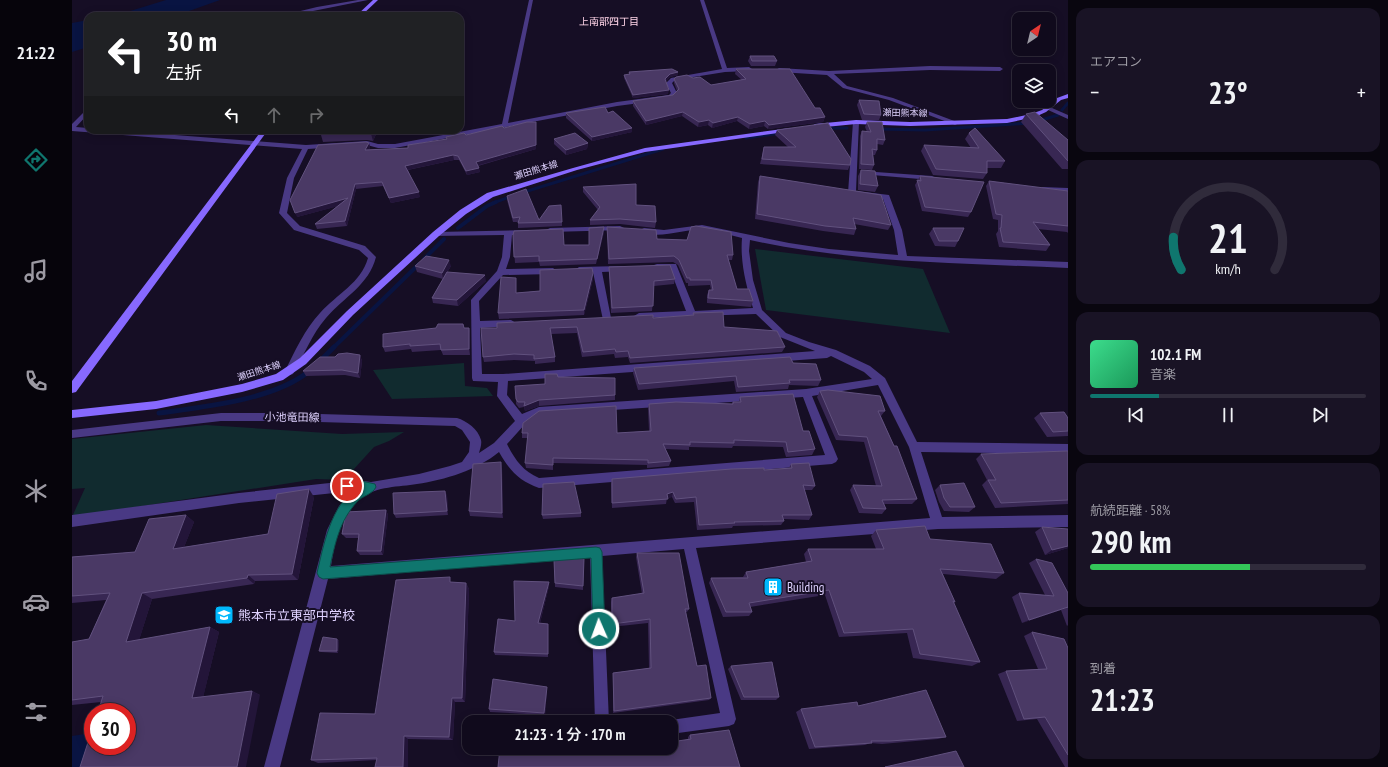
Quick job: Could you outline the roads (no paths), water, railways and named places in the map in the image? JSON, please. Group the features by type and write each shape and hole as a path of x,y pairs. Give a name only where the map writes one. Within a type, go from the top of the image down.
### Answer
{"main road":[{"path":"362,12 376,0"},
{"name":"瀬田熊本線","path":"72,414 156,405 242,388 279,377 303,361 350,313 436,234 463,212 490,195 575,169 645,150 799,128 856,122 910,124 1007,121 1033,116 1050,109 1060,99 1068,96"},
{"path":"72,389 262,134"}],"street":[{"path":"300,12 366,0"},
{"path":"505,124 531,0"},
{"path":"702,0 725,70"},
{"path":"773,69 812,70 829,73 930,68 1000,69"},
{"path":"464,132 616,104 672,97 674,93 669,83 673,79 725,70 757,69"},
{"path":"829,73 845,87 891,99 955,123"},
{"path":"1050,109 1068,117"},
{"path":"72,128 84,114"},
{"path":"856,122 852,193 886,198 898,230 903,258"},
{"path":"72,128 84,129"},
{"path":"151,134 306,147 367,143 378,146 395,146 455,134"},
{"path":"290,371 302,344 320,320 363,277 370,267 372,257 362,248 297,228 283,213 284,198 294,166 306,147"},
{"path":"852,172 942,179"},
{"path":"1034,188 1068,190"},
{"path":"436,234 631,229 664,232 702,226 789,246 829,252 903,258 1068,265"},
{"path":"508,233 506,257 501,272 475,300 477,378 503,378 833,353"},
{"path":"746,237 745,251 748,280 758,311 783,335 806,345 833,353 868,369 881,381 914,447 938,523"},
{"path":"650,267 673,266 691,314"},
{"path":"501,272 627,268"},
{"path":"597,270 606,318"},
{"path":"629,317 758,311"},
{"path":"475,325 521,322"},
{"path":"503,378 502,396 520,420"},
{"path":"72,520 239,498 357,485 371,487 427,478 466,466 486,455 501,444 520,420 531,412 806,393 881,381"},
{"path":"501,444 522,477 539,483 832,459 806,393"},
{"name":"小池竜田線","path":"72,434 221,417 285,417 457,422 466,426 476,441 474,453 466,466"},
{"path":"914,447 1068,449"},
{"path":"272,767 332,534 345,508 357,495 371,487"},
{"path":"323,573 938,523 1068,521"},
{"path":"678,726 729,719 689,544"},
{"path":"596,552 602,715"}],"waterway":[{"path":"1062,110 1068,103"},
{"path":"1038,121 1058,115"},
{"path":"879,129 925,130 1029,123"},
{"path":"825,128 847,128"},
{"path":"746,138 780,133"},
{"path":"521,193 663,149"},
{"path":"493,203 512,196"},
{"path":"458,228 487,206 496,202"},
{"path":"424,259 444,239"},
{"path":"333,348 419,264"},
{"path":"320,361 333,348"},
{"path":"159,413 216,405 257,396 293,382 308,372"}],"place":[{"name":"Building","path":"773,587"},
{"name":"熊本市立東部中学校","path":"224,615"}],"district":[{"name":"上南部四丁目","path":"609,21"}]}
